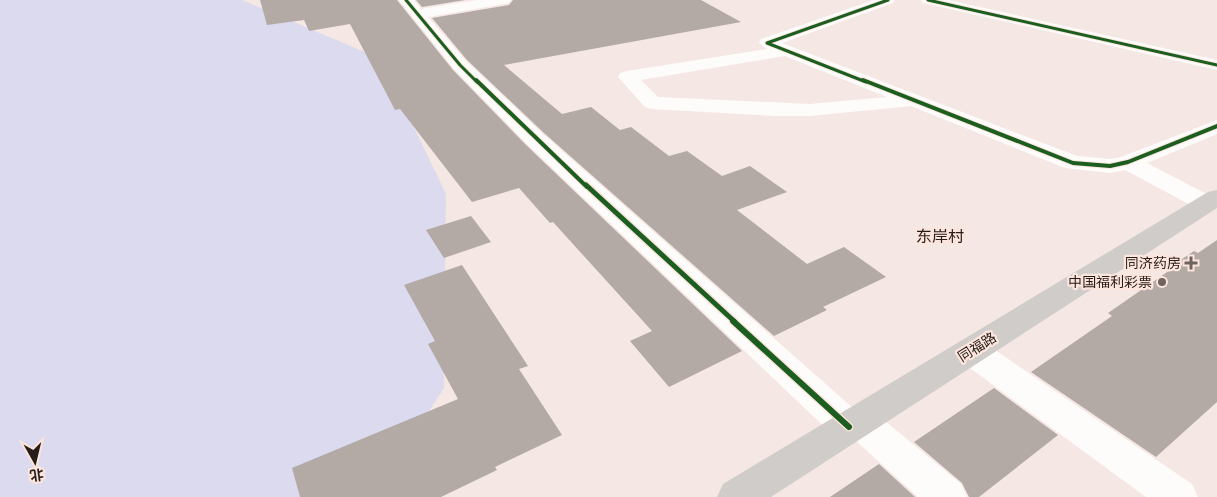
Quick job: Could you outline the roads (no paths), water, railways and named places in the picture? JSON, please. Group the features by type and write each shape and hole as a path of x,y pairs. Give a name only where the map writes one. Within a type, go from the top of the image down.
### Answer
{"street":[{"path":"412,7 504,0"},
{"path":"888,0 767,43 1073,163 1110,166 1128,162 1217,126"},
{"path":"928,0 1216,63"},
{"path":"412,7 460,65 535,139 854,424 947,497"},
{"path":"786,50 627,77 652,103 776,110 810,110 913,100"},
{"path":"1128,162 1212,200"},
{"name":"同福路","path":"738,497 1212,200"},
{"path":"971,351 1178,497"}],"place":[{"name":"同济药房","path":"1191,263"},
{"name":"中国福利彩票","path":"1162,282"}],"district":[{"name":"东岸村","path":"940,236"}]}
